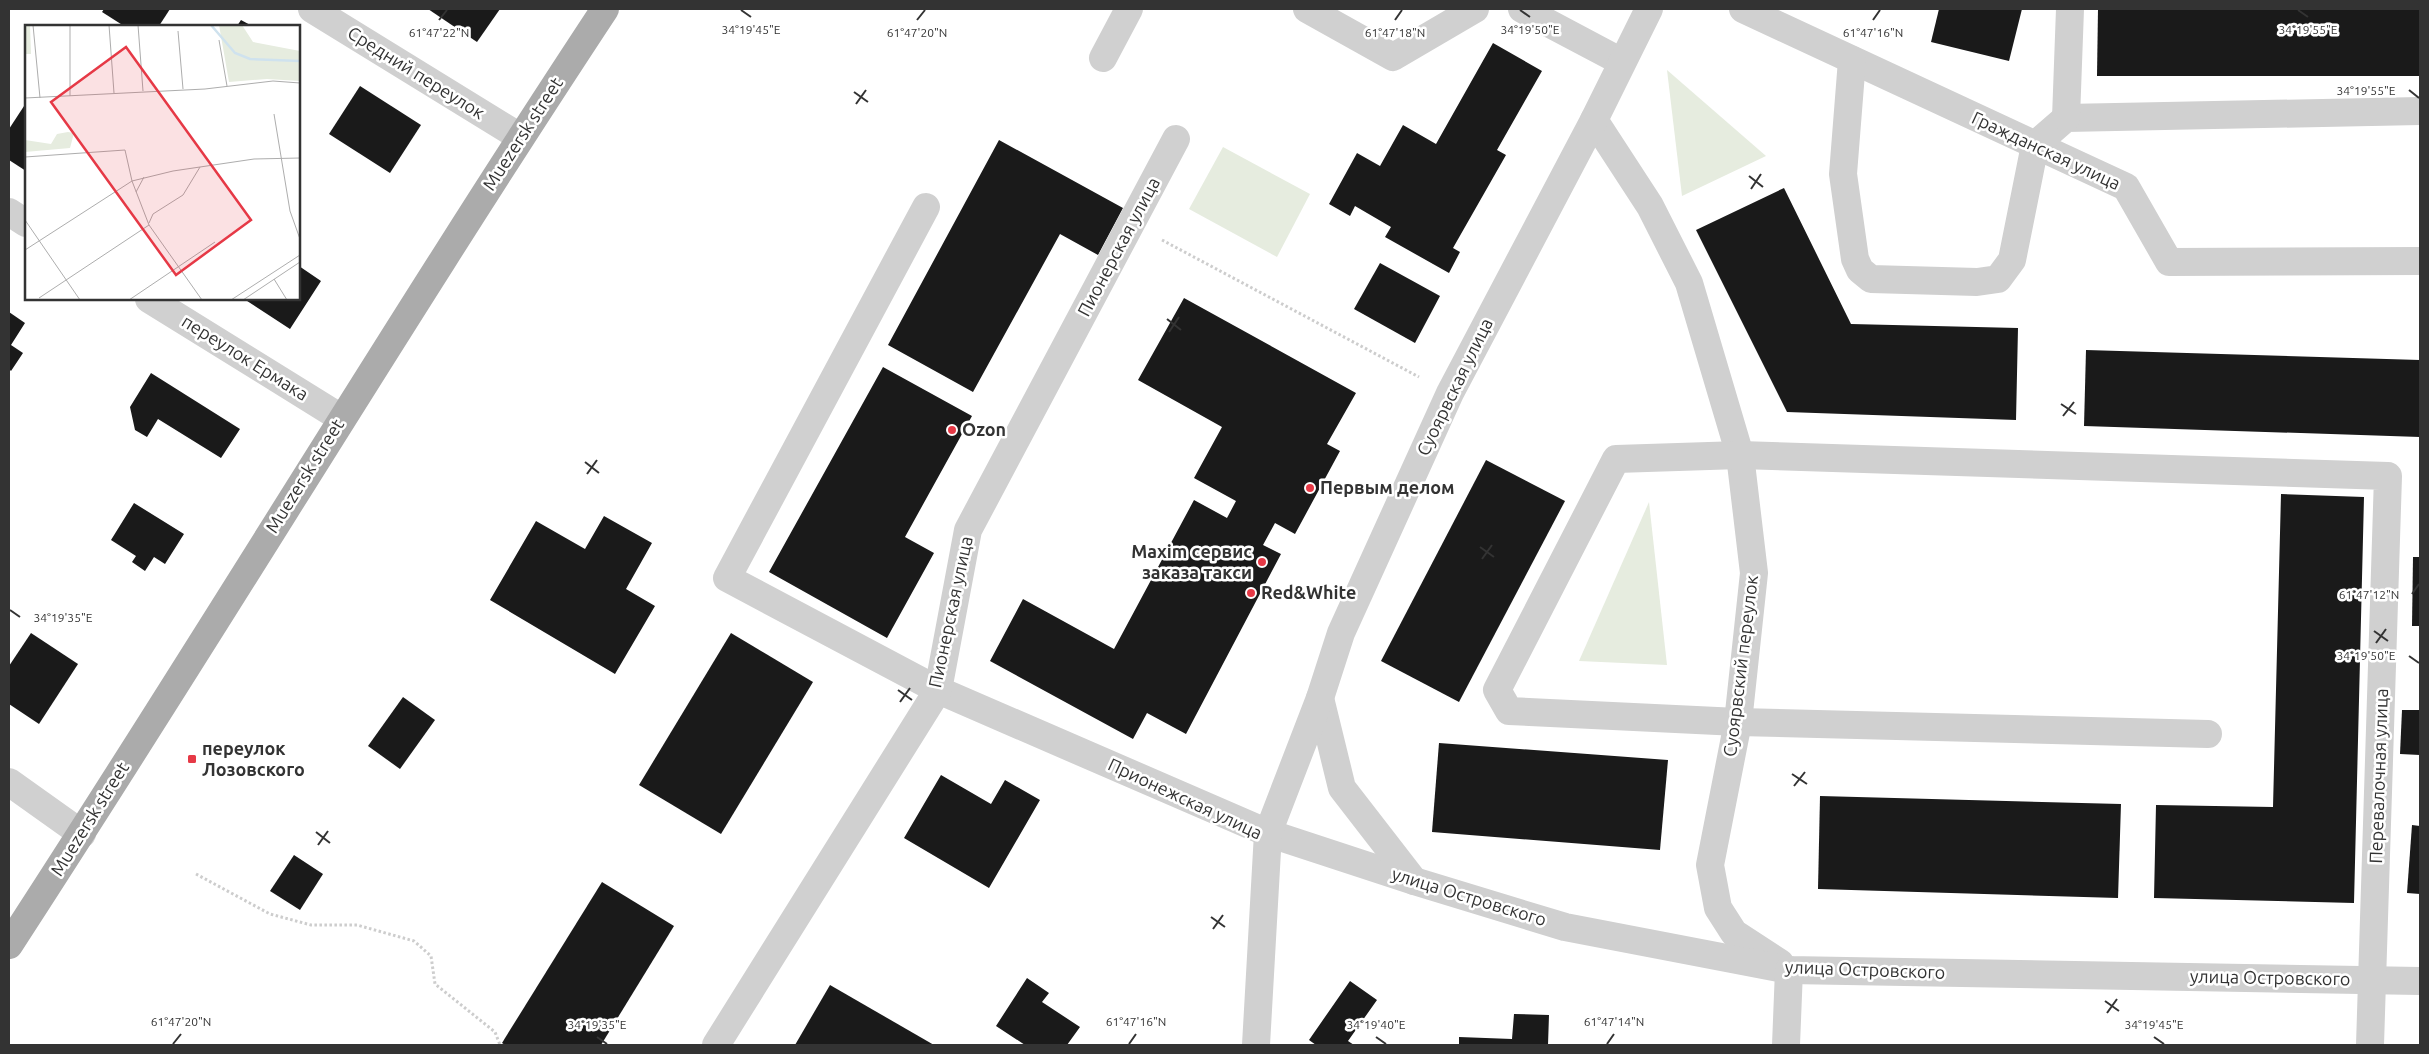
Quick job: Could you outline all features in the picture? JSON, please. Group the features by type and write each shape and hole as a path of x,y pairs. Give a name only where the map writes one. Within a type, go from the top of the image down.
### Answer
{"main road":[{"name":"Muezersk street","path":"9,945 82,834 341,418 520,137 605,9"}],"street":[{"name":"Средний переулок","path":"312,9 520,137"},
{"path":"1103,58 1129,9"},
{"path":"1308,9 1393,57 1475,9"},
{"path":"1522,9 1622,62"},
{"name":"Суоярвская улица","path":"1268,833 1320,698 1341,633 1450,393 1594,120 1648,9"},
{"name":"Гражданская улица","path":"1743,9 2126,188 2169,262 2420,261"},
{"path":"2066,118 2070,9"},
{"path":"1852,60 1843,174 1855,258 1860,270 1871,279 1977,282 1998,279 2012,260 2035,145 2066,118 2420,111"},
{"name":"Суоярвский переулок","path":"1594,120 1650,206 1688,283 1740,455 1754,573 1738,722 1710,865 1718,908 1734,932 1789,970"},
{"name":"Пионерская улица","path":"716,1045 938,690 968,530 1133,224 1176,139"},
{"name":"Прионежская улица","path":"926,207 727,578 938,690 1268,833 1256,1045"},
{"path":"9,212 25,222"},
{"name":"переулок Ермака","path":"151,300 341,418"},
{"path":"1740,455 1616,459 1497,690 1509,711 1738,722 2208,734"},
{"name":"Перевалочная улица","path":"1740,455 2388,476 2370,1045"},
{"path":"1320,698 1342,788 1414,881"},
{"path":"9,782 82,834"},
{"name":"улица Островского","path":"1268,833 1414,881 1565,927 1789,970 2420,981"},
{"path":"1786,1045 1789,970"}],"path":[{"path":"1133,224 1420,378"},
{"path":"196,874 270,914 311,925 357,926 414,941 431,956 435,984 495,1032 500,1045"}],"shaded area":[{"path":"1667,70 1766,156 1682,196"},
{"path":"1223,147 1310,194 1277,257 1189,209"},
{"path":"1649,502 1667,665 1579,661"}],"building":[{"path":"104,9 170,9 160,25 122,25 102,12"},
{"path":"428,9 500,9 477,42"},
{"path":"1939,9 2022,9 2009,61 1931,42"},
{"path":"2098,9 2420,9 2420,76 2097,76"},
{"path":"241,20 250,25 238,25"},
{"path":"1493,43 1542,71 1497,150 1506,155 1453,248 1460,252 1449,273 1385,237 1391,227 1355,206 1350,216 1329,204 1357,153 1380,166 1403,125 1436,144"},
{"path":"360,86 421,125 390,173 329,134"},
{"path":"25,105 25,170 9,160 9,129"},
{"path":"999,140 1123,208 1098,255 1060,234 973,392 888,345"},
{"path":"1784,188 1851,324 2018,328 2016,420 1787,412 1696,230"},
{"path":"1380,263 1440,296 1415,343 1354,309"},
{"path":"300,267 321,281 290,329 246,300 300,300"},
{"path":"1184,298 1356,393 1327,444 1340,451 1295,534 1275,523 1263,545 1281,554 1186,734 1147,713 1133,739 990,661 1023,599 1114,649 1194,500 1227,518 1236,501 1194,478 1222,427 1138,380"},
{"path":"9,312 25,323 11,345 23,353 11,371 9,369"},
{"path":"2086,350 2420,360 2420,437 2084,426"},
{"path":"883,367 972,416 905,537 934,553 887,638 769,572"},
{"path":"151,373 240,429 221,458 158,419 147,437 135,430 130,407"},
{"path":"1486,460 1565,501 1459,702 1381,661"},
{"path":"2281,494 2364,497 2354,903 2154,898 2156,805 2273,807"},
{"path":"134,503 184,534 165,564 154,557 145,571 132,562 136,556 111,540"},
{"path":"604,516 652,543 626,589 655,606 615,674 490,600 536,521 585,549"},
{"path":"2413,557 2420,557 2420,626 2412,626"},
{"path":"31,633 78,664 39,724 9,704 9,666"},
{"path":"731,633 813,682 721,834 639,785"},
{"path":"403,697 435,720 400,769 368,746"},
{"path":"2402,710 2420,710 2420,755 2400,754"},
{"path":"1439,743 1668,760 1660,850 1432,832"},
{"path":"941,775 991,804 1005,780 1040,800 989,888 904,838"},
{"path":"1820,796 2121,804 2118,898 1818,889"},
{"path":"2412,825 2420,826 2420,894 2407,893"},
{"path":"294,855 323,874 300,910 270,891"},
{"path":"602,882 674,926 601,1045 505,1045 502,1043"},
{"path":"1027,978 1049,993 1042,1002 1080,1027 1067,1045 1025,1045 996,1026"},
{"path":"1350,981 1377,1000 1348,1041 1354,1045 1316,1045 1309,1040"},
{"path":"830,985 934,1045 795,1045"},
{"path":"1514,1014 1549,1015 1548,1045 1459,1045 1459,1037 1512,1039"}],"place":[{"name":"Ozon","path":"952,430"},
{"name":"Первым делом","path":"1310,488"},
{"name":"Maxim сервис заказа такси","path":"1262,562"},
{"name":"Red&White","path":"1251,593"},
{"name":"переулок Лозовского","path":"192,759"}]}
